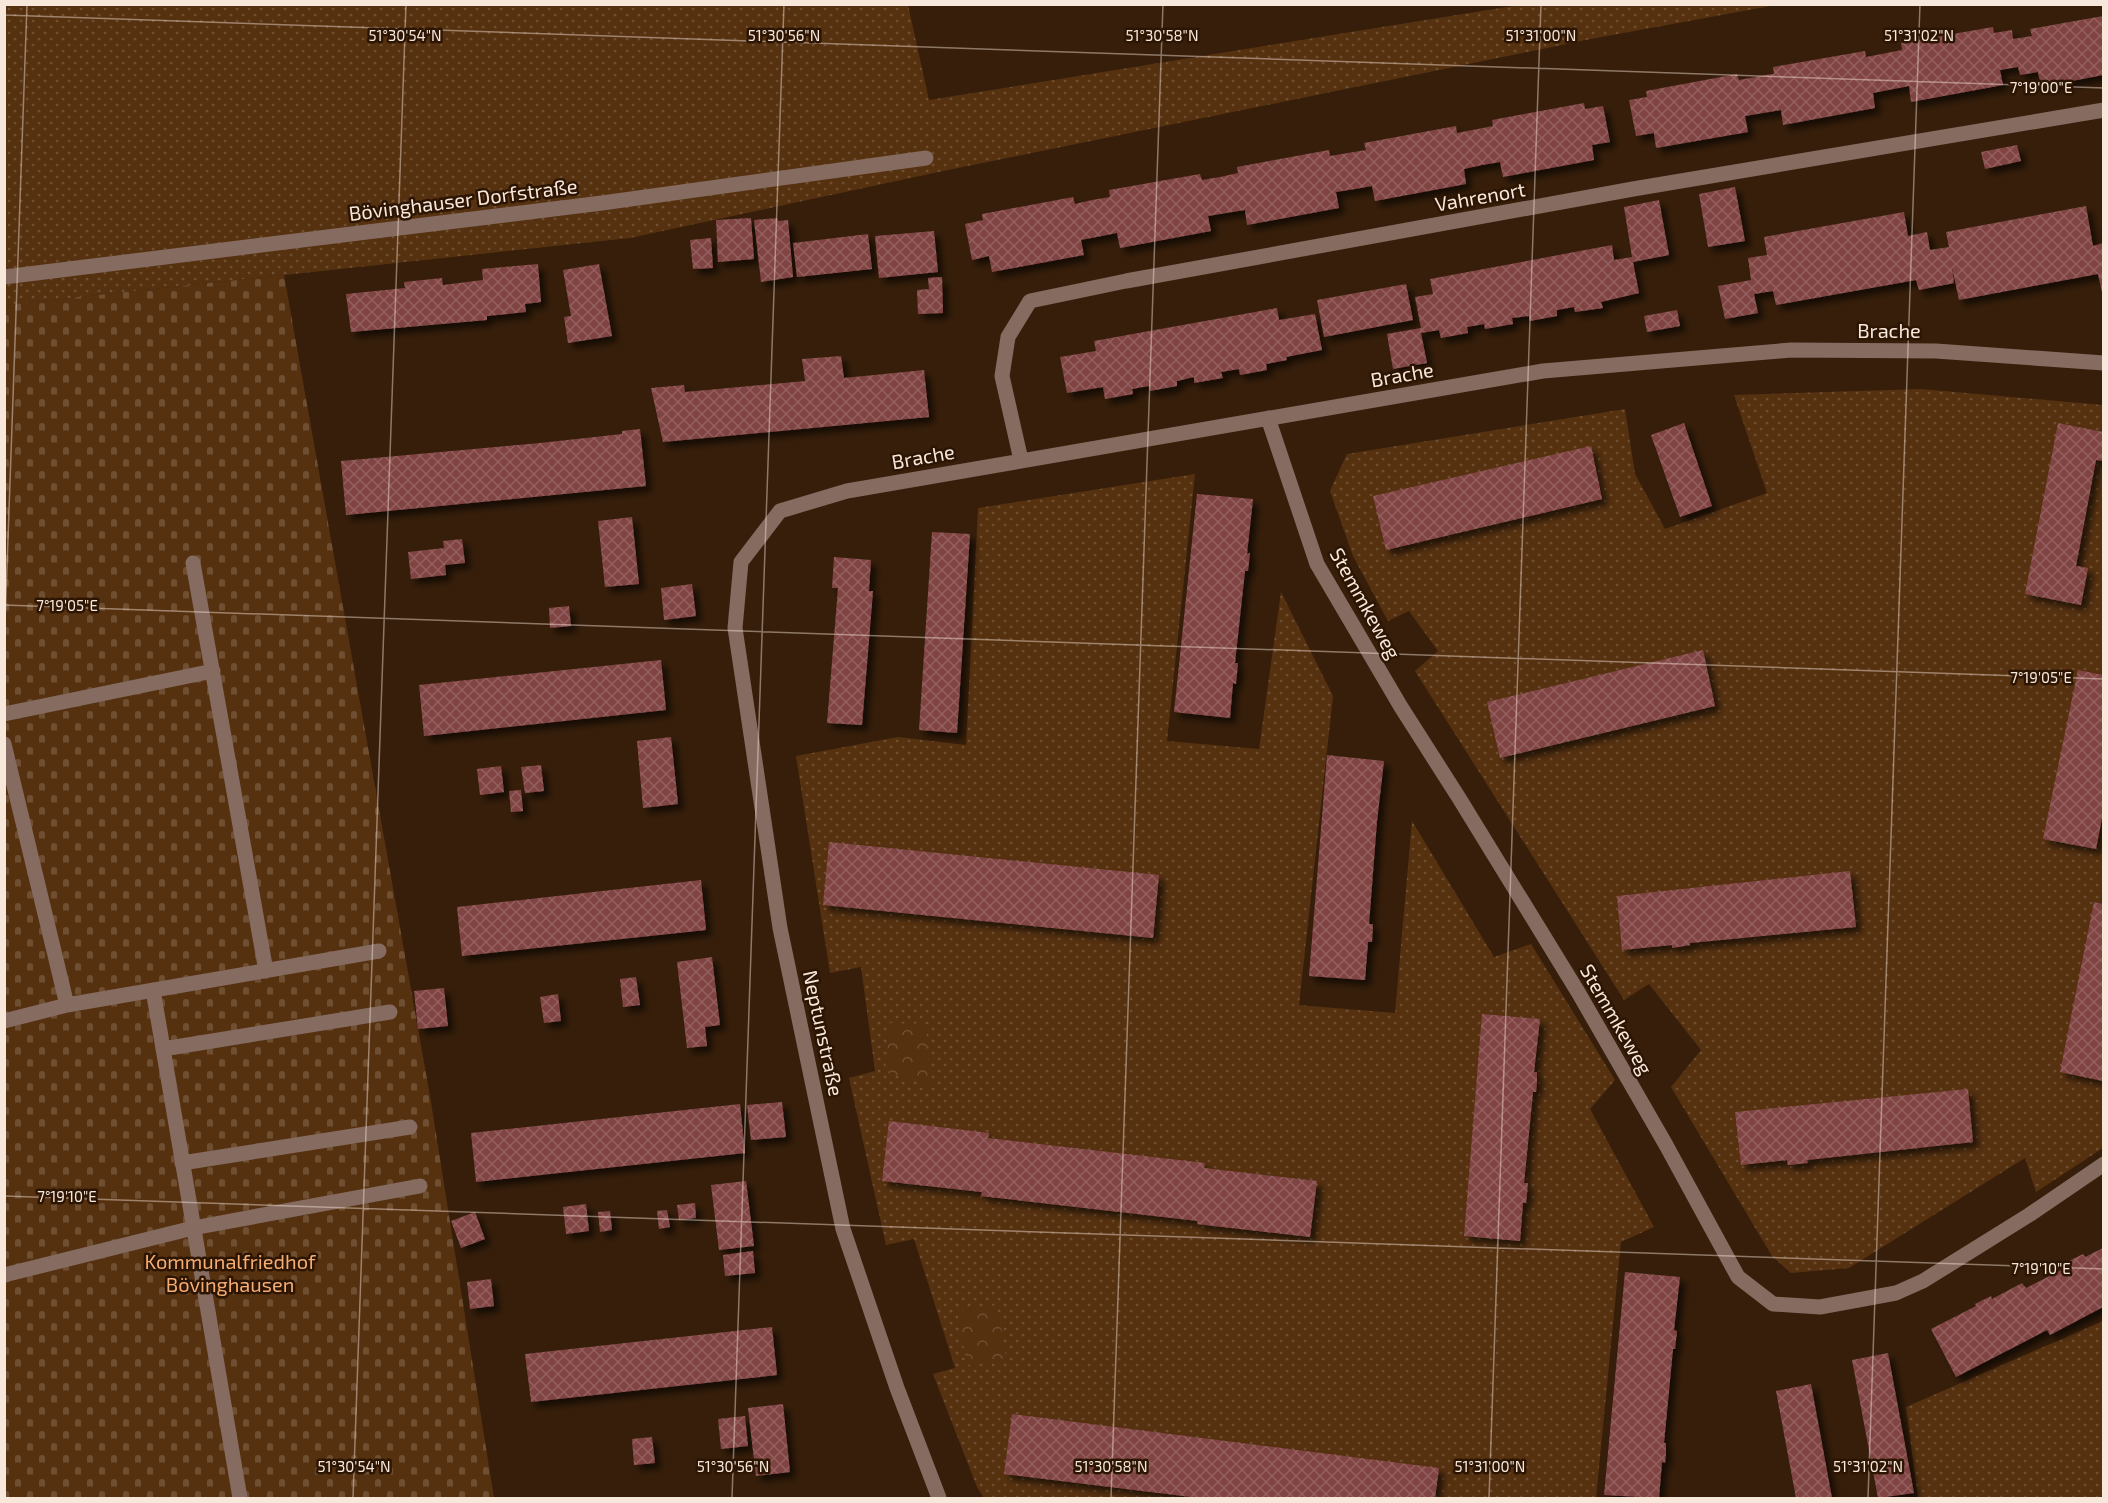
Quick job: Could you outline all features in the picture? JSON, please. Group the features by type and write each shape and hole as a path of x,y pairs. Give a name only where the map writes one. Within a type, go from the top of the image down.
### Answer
{"street":[{"name":"Vahrenort","path":"1021,460 1002,376 1008,337 1030,301 1138,279 1610,193 2103,110"},
{"name":"Bövinghauser Dorfstraße","path":"4,277 602,203 926,158"},
{"name":"Brache","path":"741,562 780,511 847,491 1543,371 1791,350 1936,351 2103,363"},
{"name":"Stemmkeweg","path":"1268,418 1317,564 1401,707 1578,992 1666,1145 1738,1277 1773,1305 1820,1307 1896,1293 1923,1281 2029,1215 2103,1164"},
{"name":"Neptunstraße","path":"741,562 735,628 780,928 843,1230 897,1388 939,1498"},
{"path":"193,563 266,971"},
{"path":"4,714 213,671"},
{"path":"4,744 68,1005"},
{"path":"4,1021 68,1005 379,951"},
{"path":"153,990 240,1498"},
{"path":"163,1049 390,1012"},
{"path":"182,1163 410,1127"},
{"path":"4,1275 193,1228 420,1186"}],"green space":[{"path":"4,5 908,5 929,100 1519,5 1776,5 1591,39 948,170 630,238 5,305"},
{"name":"Kommunalfriedhof Bövinghausen","path":"284,275 430,1096 494,1498 5,1498 4,305"},
{"path":"1921,389 2103,405 2103,1148 2036,1192 2025,1158 1849,1268 1791,1273 1772,1256 1671,1087 1701,1050 1649,984 1624,1000 1415,671 1438,651 1409,611 1388,621 1353,556 1330,491 1347,454 1625,409 1635,474 1665,529 1767,493 1734,395"},
{"path":"1195,474 1167,741 1259,749 1281,592 1333,696 1299,1005 1395,1013 1412,821 1494,957 1531,944 1615,1080 1590,1109 1654,1227 1621,1242 1596,1498 984,1498 977,1487 933,1374 955,1368 914,1239 886,1245 849,1078 875,1071 861,967 830,973 796,756 898,737 966,745 978,508"},
{"path":"890,1023 926,1024 930,1086 885,1072"},
{"path":"997,1305 1007,1361 967,1365 957,1311"},
{"path":"2103,1321 2103,1498 1918,1498 1906,1407"}],"building":[{"path":"2103,16 2103,75 2041,87 2038,72 2020,75 2018,67 2000,70 2003,85 1911,102 1909,86 1873,93 1875,108 1783,125 1781,110 1745,116 1748,132 1656,148 1654,133 1636,136 1629,100 1647,97 1646,91 1737,74 1739,80 1774,74 1773,67 1865,51 1866,57 1902,50 1901,43 1993,27 1994,33 2012,30 2013,39 2032,36 2030,29"},
{"path":"1584,103 1585,109 1603,106 1610,142 1592,145 1594,160 1503,177 1500,162 1482,165 1464,169 1466,184 1375,201 1372,186 1336,192 1339,208 1247,225 1245,210 1208,216 1211,231 1120,248 1117,233 1081,240 1084,255 992,272 989,256 972,260 965,224 983,220 982,214 1073,197 1075,204 1110,197 1109,190 1200,174 1202,180 1220,177 1238,173 1237,167 1329,150 1330,156 1366,150 1364,143 1456,126 1457,133 1493,126 1492,120"},
{"path":"2017,145 2021,161 1985,169 1981,152"},
{"path":"1735,187 1745,241 1708,247 1699,194"},
{"path":"1659,200 1669,255 1633,262 1639,293 1601,302 1603,308 1575,312 1574,307 1557,310 1557,316 1530,321 1529,316 1512,318 1513,324 1485,329 1484,324 1467,327 1468,333 1441,338 1439,330 1421,333 1427,363 1393,369 1387,334 1421,328 1415,297 1433,294 1430,279 1612,245 1614,260 1632,257 1624,207"},
{"path":"2086,206 2093,246 2103,243 2103,297 2098,274 1959,300 1952,267 1954,283 1919,290 1916,280 1776,305 1773,291 1754,294 1758,313 1725,319 1718,286 1751,280 1748,258 1767,255 1764,237 1904,212 1908,236 1927,232 1930,250 1949,247 1946,232"},
{"path":"751,218 754,259 718,262 716,220"},
{"path":"777,218 778,221 788,220 793,277 761,282 754,220"},
{"path":"934,231 938,272 879,278 875,236"},
{"path":"868,234 872,269 797,277 793,243"},
{"path":"711,238 713,268 693,269 690,240"},
{"path":"538,264 541,302 525,304 526,312 487,316 487,320 351,332 346,294 405,288 404,282 442,278 443,285 483,280 482,269"},
{"path":"599,264 612,336 568,343 564,317 571,316 563,270"},
{"path":"942,277 943,313 918,314 917,290 929,289 928,278"},
{"path":"1406,284 1413,320 1324,337 1317,300"},
{"path":"1277,308 1279,320 1315,314 1322,350 1286,357 1287,360 1266,364 1267,370 1240,375 1239,369 1221,372 1223,378 1194,383 1194,377 1177,381 1177,386 1150,391 1149,386 1132,389 1133,394 1105,399 1103,387 1067,393 1060,357 1096,351 1094,341"},
{"path":"1677,310 1680,326 1647,332 1644,316"},
{"path":"841,356 844,378 924,370 929,417 663,442 651,388 684,385 685,392 805,381 802,359"},
{"path":"1684,423 1712,506 1680,517 1651,435"},
{"path":"2058,423 2103,432 2103,461 2096,460 2076,566 2088,568 2081,605 2025,594"},
{"path":"640,429 646,486 346,515 341,461 540,443 622,434 622,431"},
{"path":"1591,446 1602,499 1386,550 1373,496"},
{"path":"1197,494 1253,499 1247,554 1250,553 1248,571 1245,571 1235,663 1238,663 1236,684 1233,683 1230,718 1174,712"},
{"path":"632,517 639,584 605,587 598,521"},
{"path":"932,532 970,534 957,733 919,730"},
{"path":"462,539 465,563 445,565 446,575 411,579 408,552 444,548 443,541"},
{"path":"834,557 871,560 869,591 873,591 862,725 827,723 838,588 832,588"},
{"path":"692,584 696,616 664,620 661,588"},
{"path":"569,606 571,626 550,628 549,608"},
{"path":"1703,650 1715,706 1500,758 1487,702"},
{"path":"661,660 666,710 424,736 419,685"},
{"path":"2078,670 2103,675 2103,813 2096,849 2043,839"},
{"path":"671,737 678,804 643,808 637,741"},
{"path":"1327,755 1384,761 1369,924 1373,924 1372,942 1368,942 1365,980 1309,976"},
{"path":"541,765 544,791 525,793 521,767"},
{"path":"501,766 504,792 480,795 477,769"},
{"path":"521,790 523,811 511,812 509,791"},
{"path":"829,842 1159,875 1153,938 823,905"},
{"path":"1850,871 1856,927 1690,943 1690,945 1672,948 1672,945 1622,950 1617,896"},
{"path":"701,880 706,930 462,956 457,907"},
{"path":"2094,902 2103,904 2103,1081 2060,1072"},
{"path":"712,957 720,1025 705,1027 707,1046 687,1048 677,962"},
{"path":"636,977 640,1005 623,1007 620,979"},
{"path":"444,988 448,1026 418,1029 414,991"},
{"path":"558,994 561,1021 544,1023 540,997"},
{"path":"1482,1014 1540,1019 1534,1072 1537,1072 1537,1082 1536,1092 1533,1092 1524,1183 1528,1183 1526,1203 1523,1203 1520,1241 1464,1236"},
{"path":"1968,1089 1973,1142 1807,1160 1808,1163 1788,1165 1787,1160 1741,1165 1735,1112"},
{"path":"782,1102 786,1137 751,1140 747,1105"},
{"path":"740,1104 745,1153 476,1182 471,1133"},
{"path":"889,1121 989,1133 988,1138 1205,1163 1204,1168 1317,1181 1310,1237 1197,1224 1198,1221 981,1196 982,1192 882,1181"},
{"path":"746,1181 754,1246 719,1250 711,1185"},
{"path":"695,1203 696,1218 679,1220 677,1205"},
{"path":"586,1204 589,1231 566,1234 563,1207"},
{"path":"667,1210 670,1227 659,1229 657,1211"},
{"path":"610,1211 612,1230 600,1232 598,1212"},
{"path":"475,1212 485,1239 461,1248 451,1221"},
{"path":"2103,1248 2103,1307 2050,1335 2047,1330 1956,1377 1931,1329 1991,1296 1992,1299 2022,1283 2026,1288 2069,1266 2067,1262 2083,1254 2085,1257"},
{"path":"753,1251 755,1273 725,1276 723,1255"},
{"path":"1625,1272 1680,1277 1674,1330 1677,1331 1675,1349 1673,1349 1664,1443 1666,1443 1666,1453 1665,1463 1662,1462 1659,1498 1604,1495"},
{"path":"491,1279 494,1306 470,1309 467,1282"},
{"path":"772,1327 777,1375 531,1402 525,1354"},
{"path":"1888,1353 1914,1493 1878,1498 1852,1360"},
{"path":"1811,1384 1832,1498 1796,1498 1776,1391"},
{"path":"783,1404 790,1472 756,1476 748,1408"},
{"path":"1012,1414 1439,1468 1435,1498 1200,1498 1004,1474"},
{"path":"745,1416 748,1446 721,1449 718,1419"},
{"path":"652,1437 655,1463 634,1465 632,1439"}]}
